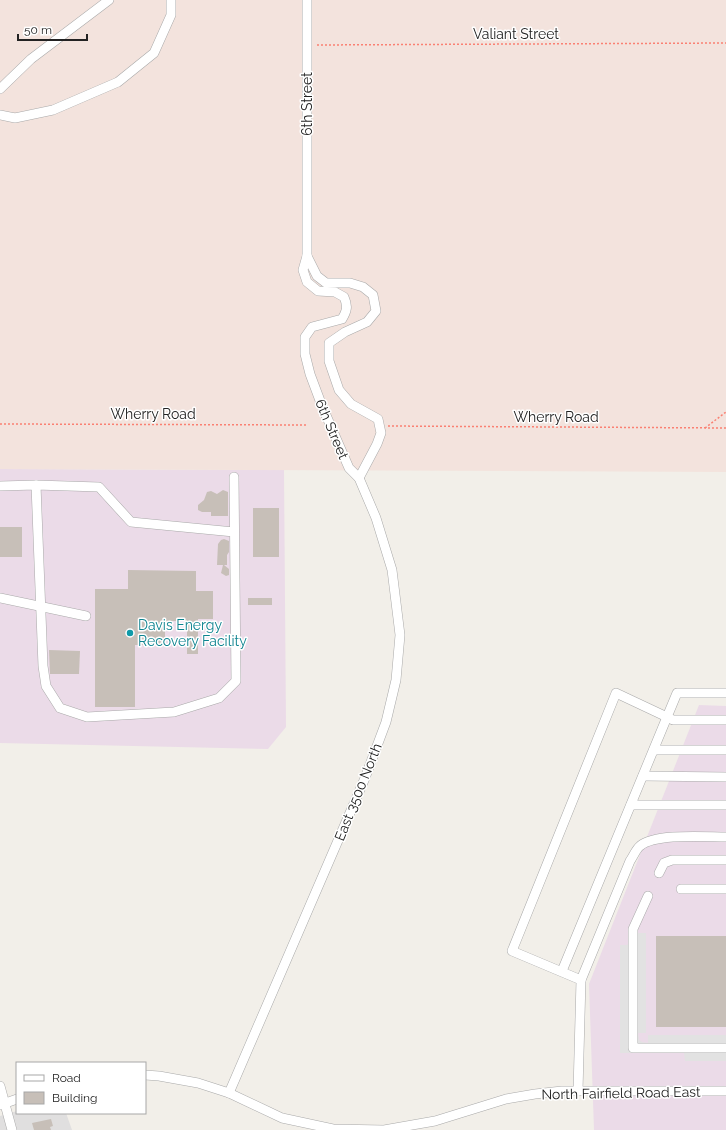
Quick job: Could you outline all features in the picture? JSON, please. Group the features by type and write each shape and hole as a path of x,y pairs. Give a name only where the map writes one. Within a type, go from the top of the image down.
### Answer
{"street":[{"path":"0,89 31,59 109,0"},
{"path":"0,115 15,118 53,110 118,82 154,53 171,15 171,0"},
{"name":"6th Street","path":"307,0 307,256 303,270 307,282 318,291 335,292 344,297 347,304 347,312 342,319 312,327 305,337 305,354 310,374 322,406 349,468 359,478 378,444 381,433 378,419 351,404 339,390 329,361 329,343 345,332 367,322 376,311 373,295 363,287 350,283 326,283 317,276 307,256"},
{"path":"36,485 43,666 46,686 60,708 87,717 174,712 220,698 236,681 234,477"},
{"name":"East 3500 North","path":"229,1093 365,778 386,722 396,680 400,634 392,570 376,518 359,478"},
{"path":"0,486 36,485 99,487 131,522 234,532"},
{"path":"0,598 86,616"},
{"path":"581,980 512,952 616,693 673,720 726,720"},
{"path":"562,971 677,693 726,693"},
{"path":"654,750 726,750"},
{"path":"643,776 726,777"},
{"path":"631,805 726,805"},
{"path":"578,1091 581,980 630,861 640,846 656,839 683,837 726,837"},
{"path":"659,873 664,863 672,860 726,860"},
{"path":"681,889 726,889"},
{"path":"648,896 633,929 633,1048 726,1048"},
{"name":"North Fairfield Road East","path":"146,1075 198,1083 229,1093 282,1118 333,1129 384,1130 435,1121 506,1099 562,1091 726,1092"},
{"path":"0,1086 2,1104 12,1130"},
{"path":"2,1104 16,1099"}],"path":[{"name":"Valiant Street","path":"307,45 726,43"},
{"path":"705,428 726,412"},
{"name":"Wherry Road","path":"0,424 307,425"},
{"name":"Wherry Road","path":"386,426 726,428"}],"shaded area":[{"path":"0,0 726,0 726,472 0,469"},
{"path":"0,469 284,470 286,727 268,749 0,743"},
{"path":"699,705 726,706 726,1130 594,1130 589,984"},
{"path":"638,933 646,933 646,1033 638,1033 639,1040 648,1043 648,1035 726,1035 726,1061 685,1061 684,1053 620,1053 620,945 627,945"},
{"path":"16,1111 16,1114 66,1114 72,1130 0,1130 0,1116"}],"building":[{"path":"223,490 228,492 228,516 211,516 211,512 202,512 198,510 198,505 204,500 207,492 211,491 217,494"},
{"path":"253,508 279,508 279,557 253,557"},
{"path":"0,527 22,527 22,557 0,557"},
{"path":"224,539 229,541 227,565 224,565 229,569 229,575 226,576 221,573 223,565 217,565 218,544"},
{"name":"Davis Energy Recovery Facility","path":"128,570 196,571 196,591 213,591 213,619 198,619 198,654 187,654 187,621 165,621 165,645 135,645 135,707 95,707 95,589 128,589"},
{"path":"248,598 272,598 272,605 248,605"},
{"path":"49,650 80,651 79,674 50,674"},
{"path":"656,936 726,936 726,1027 656,1027"},
{"path":"51,1119 53,1126 50,1127 51,1130 34,1130 32,1123"}],"place":[{"name":"Davis Energy Recovery Facility","path":"130,633"}]}
